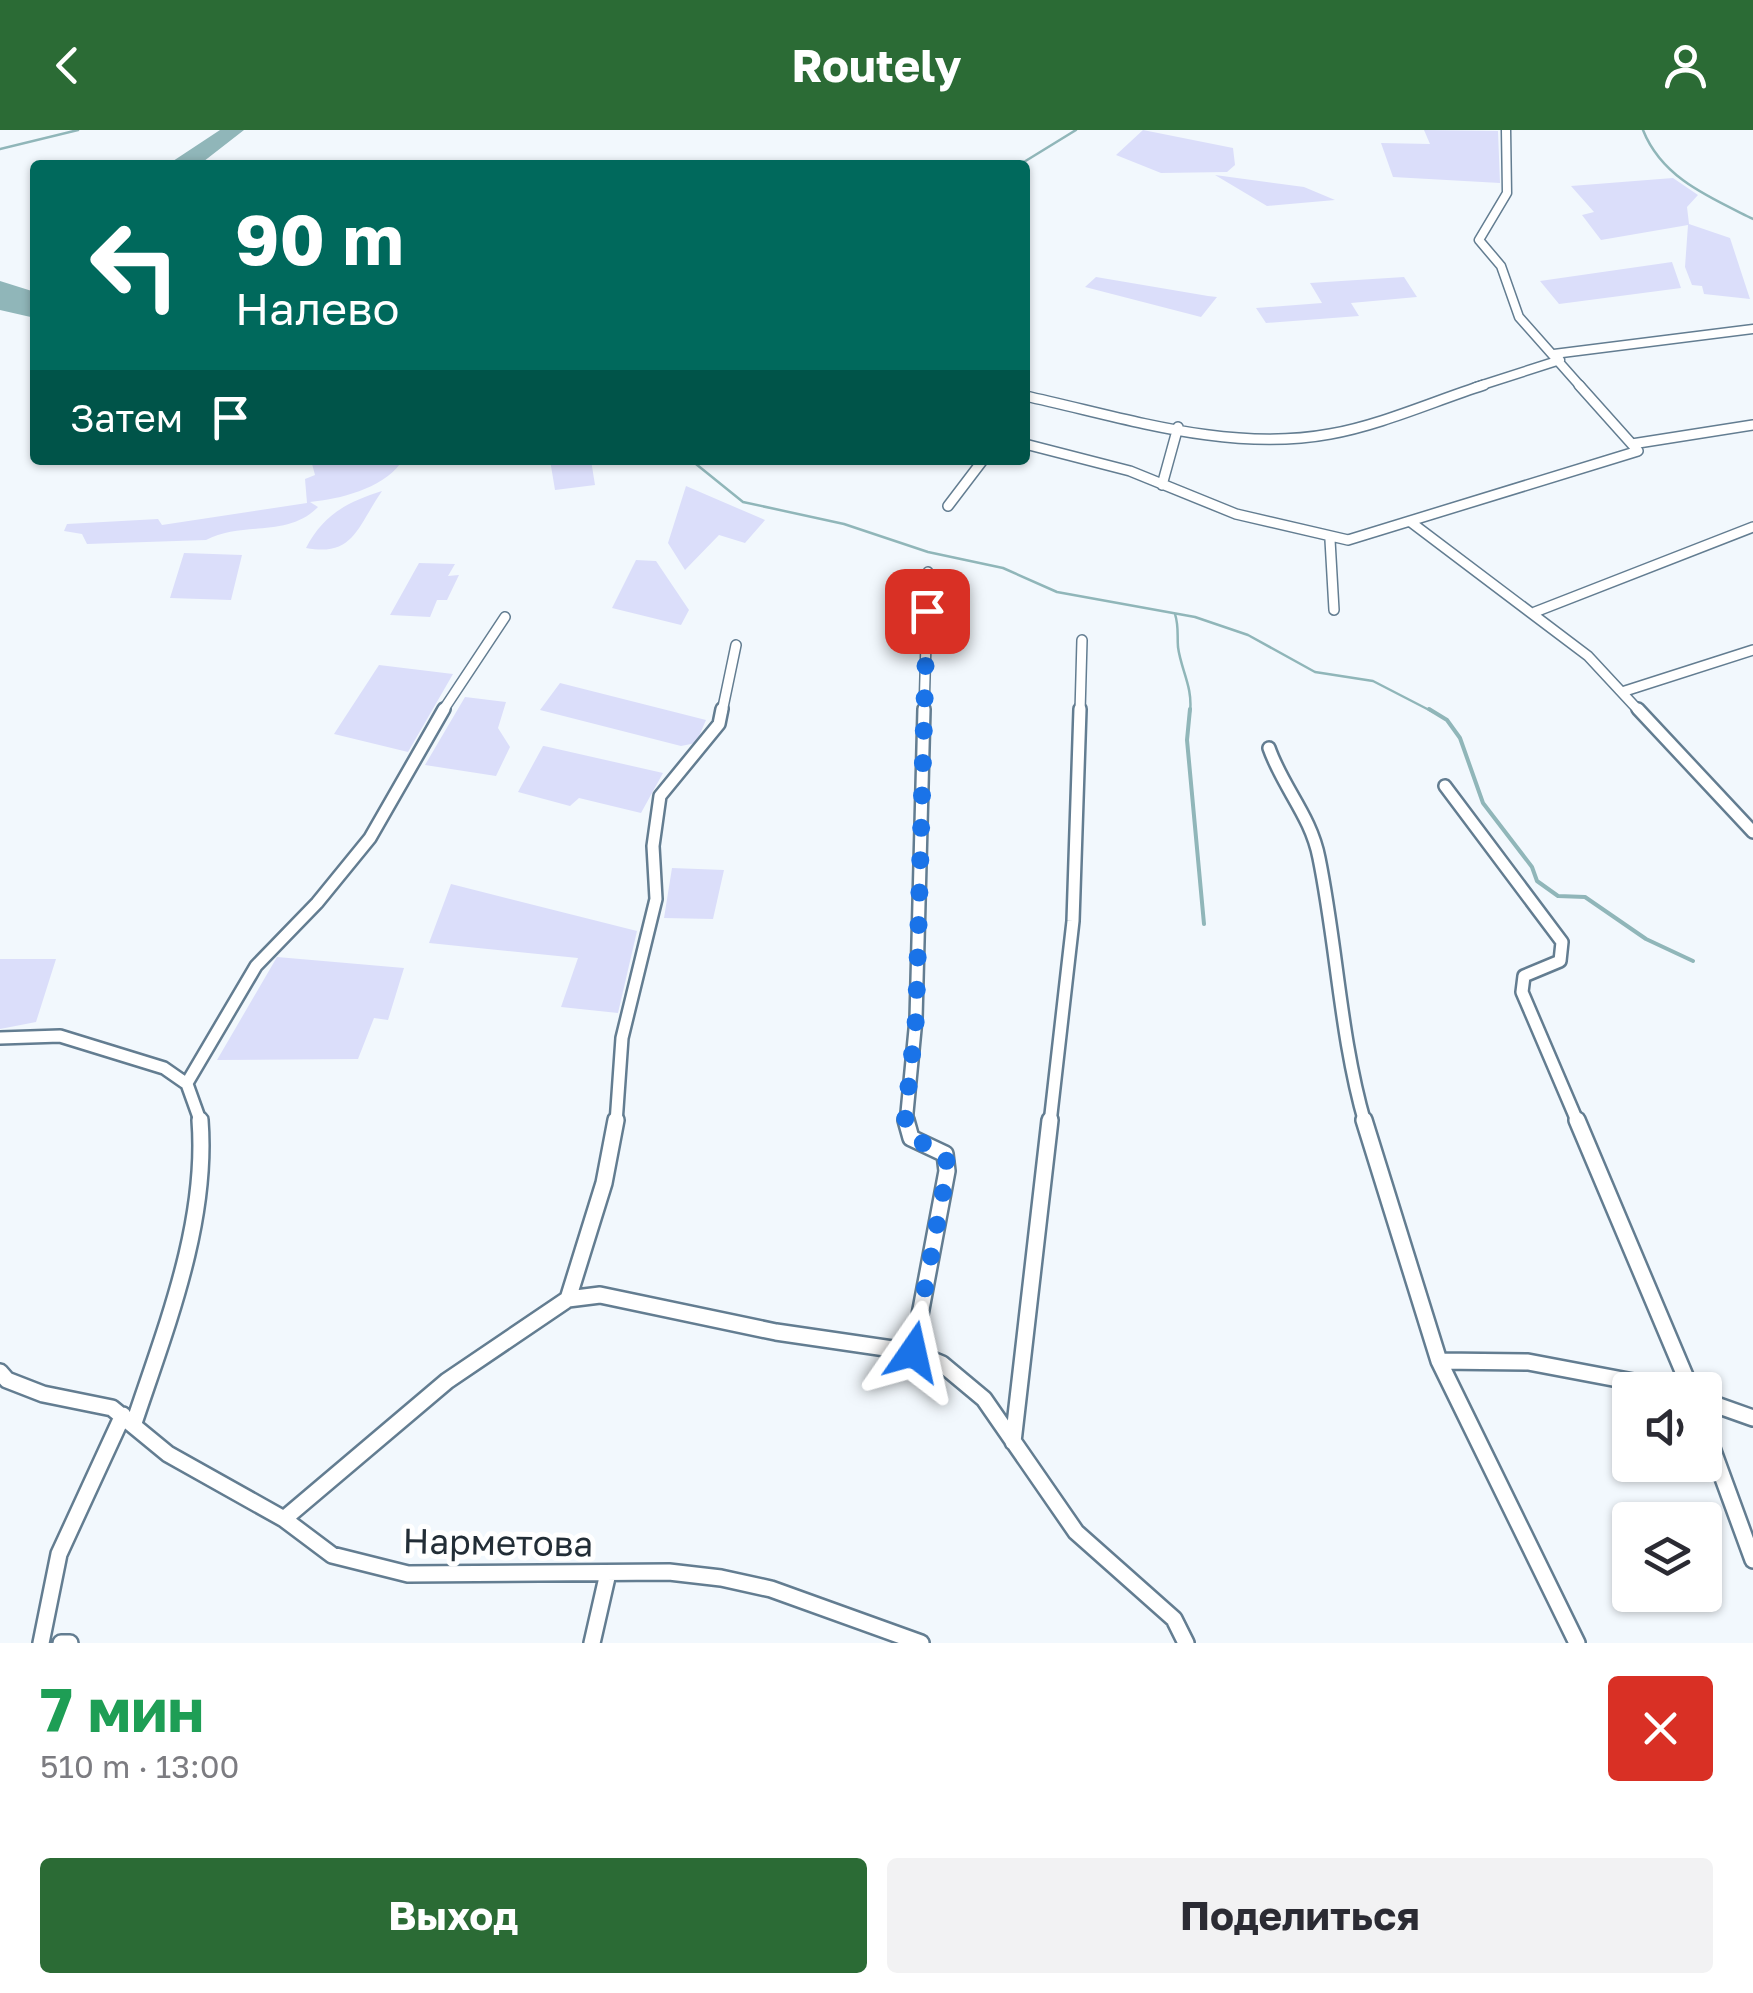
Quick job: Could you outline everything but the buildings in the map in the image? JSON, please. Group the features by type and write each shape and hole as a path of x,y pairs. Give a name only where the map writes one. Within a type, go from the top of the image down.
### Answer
{"street":[{"path":"1030,445 1088,458 1236,514 1330,540 1367,538 1638,451 1518,317 1501,266 1479,240 1507,192 1506,130"},
{"path":"1030,397 1237,440 1299,440 1332,434 1557,357 1753,329"},
{"path":"1632,444 1753,425"},
{"path":"1162,485 1164,462 1178,426"},
{"path":"948,506 979,465"},
{"path":"1412,523 1535,612 1624,691 1753,832"},
{"path":"1535,612 1753,527"},
{"path":"1330,540 1334,610"},
{"path":"913,1352 947,1171 946,1154 912,1138 905,1118 916,1019 928,572"},
{"path":"186,1083 206,1058 256,966 317,903 370,838 466,670 506,617"},
{"path":"1014,1442 1073,921 1082,640"},
{"path":"568,1300 604,1183 618,1112 622,1038 656,899 653,846 660,796 719,724 736,645"},
{"path":"1624,691 1753,650"},
{"path":"1269,748 1279,777 1302,805 1319,854 1353,1082 1384,1195 1439,1361 1578,1643"},
{"path":"1446,786 1562,942 1560,962 1524,976 1522,992 1682,1372"},
{"path":"0,1038 32,1031 60,1032 74,1042 146,1061 186,1083 203,1115 204,1171 168,1320 128,1419 55,1561 42,1602 40,1643"},
{"path":"284,1519 447,1381 568,1300 600,1295 776,1332 913,1352 942,1364 984,1399 1076,1532 1174,1619 1186,1643"},
{"path":"1439,1361 1528,1362 1612,1378"},
{"name":"Нарметова","path":"0,1372 7,1380 43,1394 112,1408 168,1454 284,1519 332,1556 374,1569 408,1574 608,1573 721,1578 771,1589 921,1643"},
{"path":"1722,1407 1753,1418"},
{"path":"1722,1475 1753,1560"},
{"path":"592,1643 608,1573"},
{"path":"61,1643 70,1643"}],"shaded area":[{"path":"220,130 244,130 205,160 175,160"},
{"path":"1143,130 1233,148 1235,165 1227,172 1161,173 1116,155"},
{"path":"1424,130 1498,131 1500,183 1393,177 1381,143 1430,144"},
{"path":"1215,175 1304,187 1335,200 1267,206"},
{"path":"1673,178 1698,195 1687,207 1689,224 1730,238 1750,299 1704,294 1702,286 1692,285 1685,267 1688,225 1601,240 1582,215 1594,212 1571,186"},
{"path":"1672,262 1681,288 1559,304 1540,281"},
{"path":"1096,277 1217,297 1201,317 1085,287"},
{"path":"1404,277 1417,297 1351,303 1359,316 1266,323 1256,308 1322,303 1310,283"},
{"path":"0,281 30,290 30,317 0,310"},
{"path":"312,465 399,465 371,486 310,502 318,507 306,517 279,526 234,531 206,540 87,544 82,534 64,531 67,524 158,519 162,525 307,503 305,479 315,475"},
{"path":"551,465 592,465 595,485 555,490"},
{"path":"686,486 765,520 745,543 719,535 685,570 668,543"},
{"path":"382,491 345,543 322,550 306,548 337,511"},
{"path":"184,553 242,555 231,600 170,598"},
{"path":"636,560 656,561 689,610 681,625 612,608"},
{"path":"419,563 455,564 448,576 459,575 447,600 437,600 430,617 390,615"},
{"path":"379,665 453,674 408,752 334,734"},
{"path":"560,683 706,720 696,743 681,746 540,710"},
{"path":"465,697 506,702 498,728 510,747 496,776 425,765"},
{"path":"543,746 663,773 641,813 579,798 570,806 518,792"},
{"path":"672,868 724,870 713,919 664,918"},
{"path":"451,884 637,931 618,1013 561,1007 578,958 429,943"},
{"path":"277,957 404,968 388,1020 374,1018 358,1059 217,1060"},
{"path":"0,959 56,959 36,1022 0,1029"}],"waterway":[{"path":"0,149 78,130"},
{"path":"1027,160 1076,130"},
{"path":"1643,130 1651,147 1675,173 1704,194 1753,219"},
{"path":"697,465 743,502 844,524 928,552 1003,568 1057,592 1195,617 1248,635 1315,672 1373,681 1433,712"},
{"path":"1175,614 1190,709"},
{"path":"1190,709 1187,740 1204,924"},
{"path":"1429,709 1447,720 1460,738 1483,803 1532,867 1537,881 1558,896 1585,897 1646,939 1693,961"}],"route":[{"path":"913,1352 947,1171 946,1154 912,1138 905,1118 916,1019 927,611"}]}
